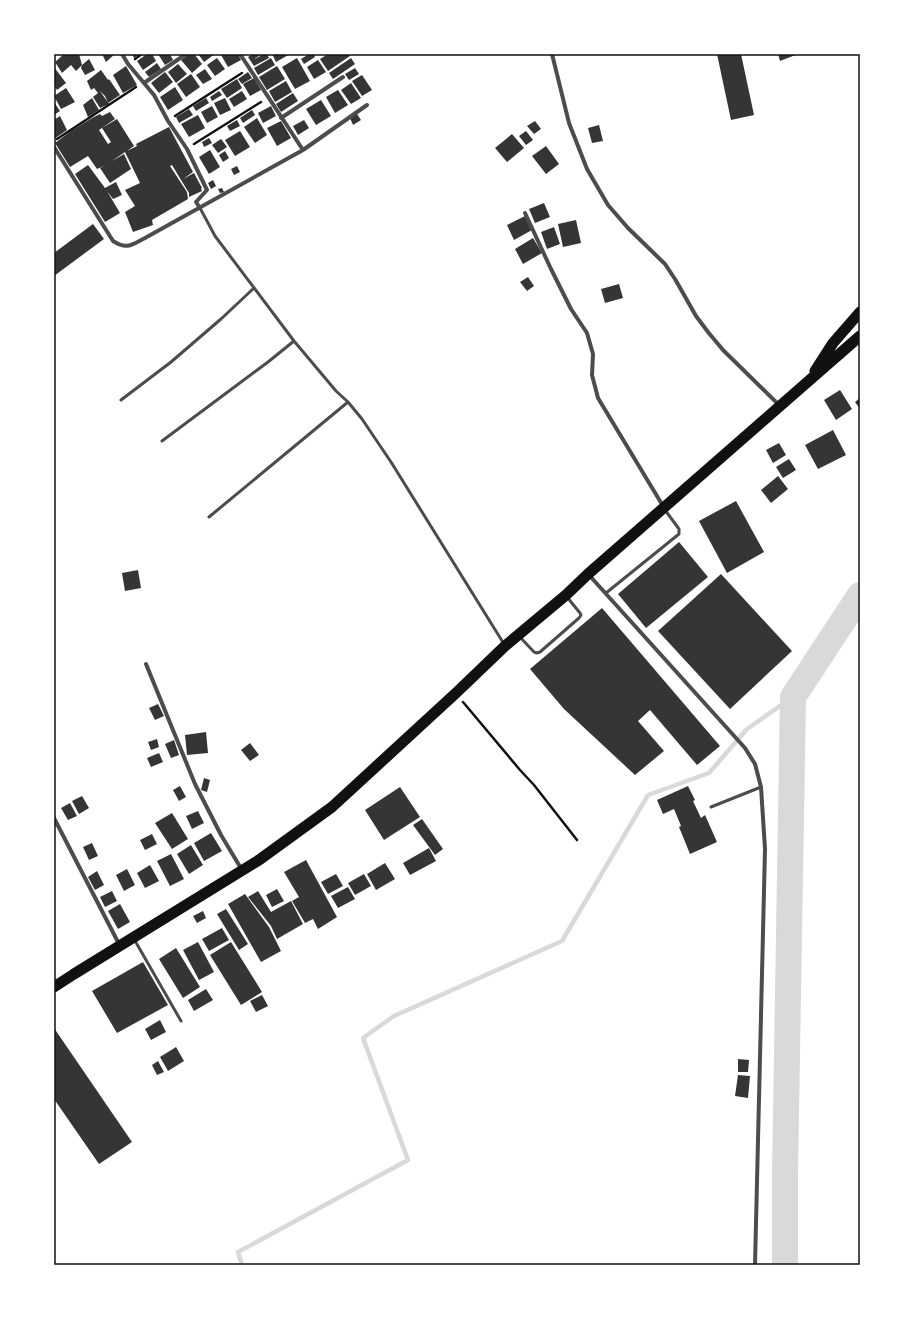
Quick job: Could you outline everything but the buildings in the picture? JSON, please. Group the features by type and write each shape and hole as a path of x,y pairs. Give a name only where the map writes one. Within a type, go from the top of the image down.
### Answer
{"highway":[{"path":"809,382 833,343 860,312"},
{"path":"54,987 259,860 332,807 505,646 566,595 588,574 860,336"}],"street":[{"path":"122,54 128,64 154,96 187,149 207,190 196,202 200,208"},
{"path":"144,83 186,54"},
{"path":"240,54 303,150"},
{"path":"552,54 569,123 587,169 608,205 628,228 665,264 696,316 713,338 733,360 781,406"},
{"path":"281,118 343,77"},
{"path":"54,147 113,241 122,246 128,246 200,208 303,150 366,105"},
{"path":"525,213 551,268 572,308 587,332 593,354 592,375 598,398 664,508"},
{"path":"588,574 745,748 755,764 761,787 765,849 755,1265"},
{"path":"146,664 195,784 221,835 243,870"},
{"path":"54,818 120,946"}],"lane":[{"path":"200,208 215,236 254,288 294,341 336,391 348,402 391,462 505,646"},
{"path":"121,400 171,362 254,288"},
{"path":"162,441 294,341"},
{"path":"209,517 348,402"},
{"path":"606,593 679,534 679,529 664,508"},
{"path":"518,635 534,652 540,652 581,616 566,595"},
{"path":"711,807 761,787"},
{"path":"133,938 181,1021"}],"path":[{"path":"168,120 249,68"},
{"path":"54,141 144,83"},
{"path":"187,149 268,97"},
{"path":"456,693 534,785 577,840"}],"waterway":[{"path":"785,1265 785,1173 793,697 860,595"},
{"path":"242,1265 238,1252 408,1160 363,1038 394,1016 562,941 648,795 709,773 747,729 793,697"}]}
